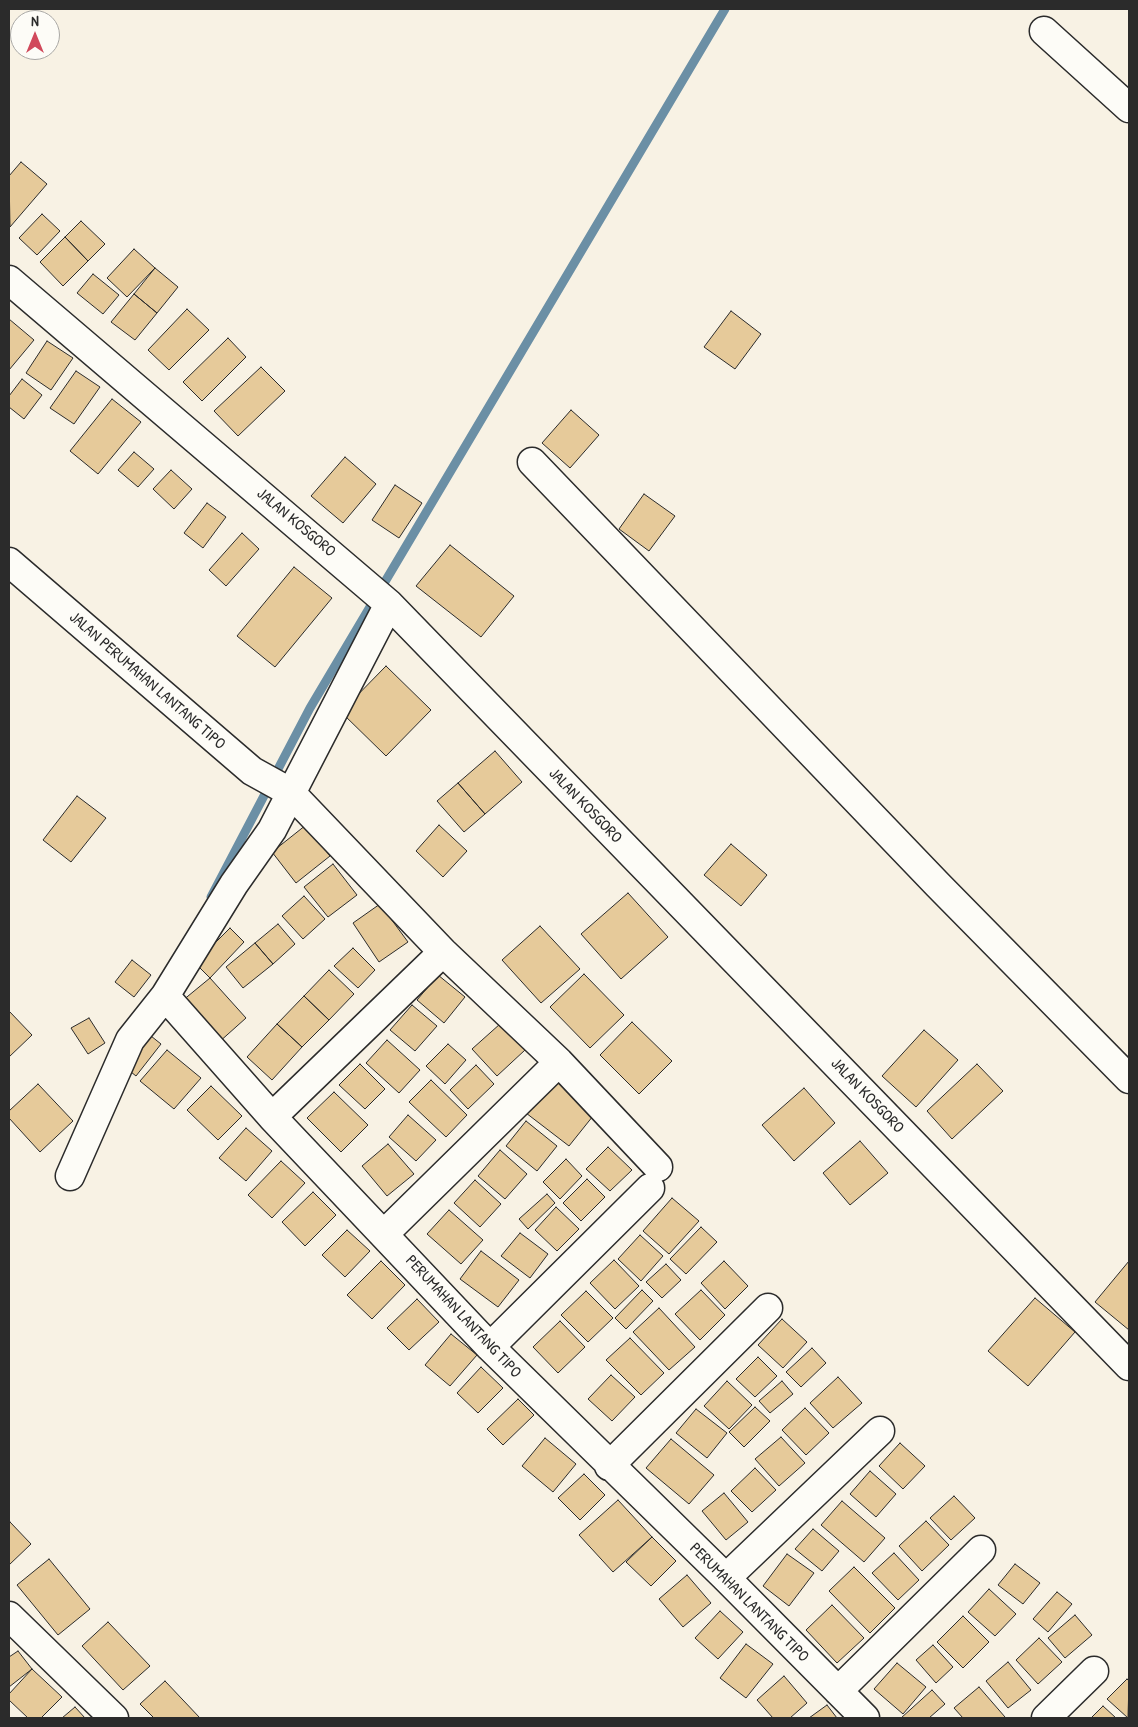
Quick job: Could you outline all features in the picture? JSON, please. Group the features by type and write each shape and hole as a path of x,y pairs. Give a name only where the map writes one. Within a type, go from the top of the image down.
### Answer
{"street":[{"path":"1044,31 1129,108"},
{"name":"JALAN KOSGORO","path":"9,280 362,578 388,603 1129,1366"},
{"path":"532,462 938,885 1129,1079"},
{"name":"JALAN PERUMAHAN LANTANG TIPO","path":"9,562 252,770 289,792 443,952 558,1062 654,1178 490,1348"},
{"path":"70,1176 127,1047 165,996 234,884 272,830 289,792 388,603"},
{"path":"272,1117 443,952"},
{"name":"PERUMAHAN LANTANG TIPO","path":"165,996 272,1117 490,1348 726,1578 865,1718"},
{"path":"384,1234 558,1062"},
{"path":"609,1466 768,1308"},
{"path":"726,1578 880,1431"},
{"path":"838,1691 981,1550"},
{"path":"9,1616 114,1718"},
{"path":"1046,1718 1094,1671"}],"building":[{"path":"21,162 47,184 10,227 9,176"},
{"path":"42,214 60,231 37,255 19,238"},
{"path":"81,221 105,244 88,261 65,237"},
{"path":"65,237 88,261 63,286 40,262"},
{"path":"134,249 155,268 127,297 107,278"},
{"path":"155,268 178,287 157,313 134,294"},
{"path":"93,274 119,295 103,314 77,293"},
{"path":"134,294 157,313 135,340 111,322"},
{"path":"187,309 209,330 169,370 148,350"},
{"path":"731,311 761,334 735,369 704,347"},
{"path":"9,319 34,340 9,370"},
{"path":"228,338 246,357 202,401 183,382"},
{"path":"47,341 73,358 51,390 26,373"},
{"path":"261,367 285,391 238,436 214,411"},
{"path":"76,371 100,387 74,424 50,408"},
{"path":"22,379 42,395 24,419 9,407 9,396"},
{"path":"112,399 141,422 98,474 70,451"},
{"path":"571,410 599,435 570,468 542,443"},
{"path":"134,452 154,469 138,487 118,470"},
{"path":"345,457 376,484 343,523 311,496"},
{"path":"171,470 192,489 174,509 153,489"},
{"path":"395,485 422,503 399,538 372,520"},
{"path":"644,494 675,516 649,551 619,529"},
{"path":"207,503 226,517 203,548 184,533"},
{"path":"242,533 259,549 226,586 209,570"},
{"path":"450,545 514,596 481,637 416,586"},
{"path":"294,567 332,598 275,667 237,636"},
{"path":"386,666 431,710 386,756 341,712"},
{"path":"495,751 522,782 485,814 458,783"},
{"path":"458,783 485,814 464,832 437,801"},
{"path":"77,796 106,818 71,862 43,840"},
{"path":"306,825 330,856 296,883 272,852"},
{"path":"439,825 467,851 443,877 416,851"},
{"path":"731,844 767,875 741,906 704,875"},
{"path":"333,864 357,895 328,917 304,887"},
{"path":"628,893 668,937 621,979 581,934"},
{"path":"304,896 325,919 303,939 282,916"},
{"path":"380,904 408,942 379,962 353,923"},
{"path":"278,924 295,944 273,964 255,943"},
{"path":"540,926 580,969 541,1003 502,960"},
{"path":"230,928 244,942 210,978 195,963"},
{"path":"255,943 273,964 243,988 226,967"},
{"path":"353,948 375,970 358,988 334,966"},
{"path":"132,960 151,975 134,997 115,982"},
{"path":"329,970 354,994 329,1020 304,996"},
{"path":"584,974 624,1015 590,1048 550,1007"},
{"path":"438,975 465,997 444,1023 417,1000"},
{"path":"210,978 246,1018 218,1043 182,1001"},
{"path":"304,996 329,1020 302,1047 277,1024"},
{"path":"412,1005 437,1026 415,1051 390,1030"},
{"path":"9,1011 32,1035 9,1057"},
{"path":"89,1018 105,1043 88,1054 71,1028"},
{"path":"632,1022 672,1061 639,1094 600,1055"},
{"path":"277,1024 302,1047 272,1080 247,1057"},
{"path":"500,1024 525,1050 497,1076 472,1049"},
{"path":"924,1030 958,1060 916,1107 882,1076"},
{"path":"146,1032 161,1044 136,1076 121,1064"},
{"path":"387,1040 420,1070 399,1093 366,1063"},
{"path":"448,1044 466,1060 445,1084 426,1066"},
{"path":"167,1050 201,1078 174,1109 140,1081"},
{"path":"360,1064 385,1089 365,1109 339,1085"},
{"path":"977,1064 1003,1091 952,1139 927,1111"},
{"path":"476,1065 494,1084 468,1109 450,1090"},
{"path":"554,1077 597,1111 569,1146 526,1113"},
{"path":"431,1080 467,1115 446,1137 409,1102"},
{"path":"38,1084 73,1121 40,1152 9,1118 9,1111"},
{"path":"211,1086 242,1116 218,1140 187,1110"},
{"path":"804,1088 835,1123 794,1161 762,1125"},
{"path":"334,1092 368,1125 341,1152 307,1118"},
{"path":"408,1115 436,1140 416,1161 389,1137"},
{"path":"526,1121 557,1146 537,1171 506,1146"},
{"path":"246,1128 272,1151 246,1181 219,1158"},
{"path":"860,1141 888,1173 850,1205 823,1173"},
{"path":"388,1144 414,1174 387,1196 362,1166"},
{"path":"608,1147 632,1170 610,1191 586,1169"},
{"path":"500,1150 527,1174 505,1199 478,1176"},
{"path":"566,1159 582,1176 560,1199 543,1182"},
{"path":"281,1161 305,1183 272,1218 248,1195"},
{"path":"587,1179 605,1197 581,1221 563,1203"},
{"path":"475,1180 501,1204 480,1227 454,1203"},
{"path":"313,1192 336,1215 305,1246 282,1222"},
{"path":"547,1194 555,1203 528,1229 519,1219"},
{"path":"672,1198 699,1221 669,1254 643,1231"},
{"path":"556,1207 579,1229 557,1251 535,1230"},
{"path":"449,1210 483,1240 461,1264 427,1234"},
{"path":"701,1227 717,1242 686,1274 670,1259"},
{"path":"347,1230 370,1251 345,1277 322,1255"},
{"path":"520,1233 548,1254 530,1278 501,1256"},
{"path":"640,1235 663,1256 641,1281 618,1259"},
{"path":"481,1251 519,1280 498,1307 460,1279"},
{"path":"614,1260 639,1286 615,1309 590,1283"},
{"path":"381,1261 405,1285 372,1319 347,1295"},
{"path":"724,1261 748,1286 725,1309 701,1283"},
{"path":"1129,1261 1129,1330 1095,1302"},
{"path":"666,1264 681,1280 662,1298 646,1282"},
{"path":"642,1290 653,1301 626,1329 615,1318"},
{"path":"701,1290 725,1315 700,1340 675,1314"},
{"path":"586,1291 613,1318 588,1342 561,1315"},
{"path":"1035,1298 1075,1332 1028,1386 988,1351"},
{"path":"417,1299 439,1322 409,1350 387,1328"},
{"path":"659,1308 695,1347 669,1370 633,1332"},
{"path":"782,1319 807,1342 783,1368 758,1345"},
{"path":"560,1321 585,1347 558,1373 533,1347"},
{"path":"451,1334 477,1355 450,1386 425,1365"},
{"path":"630,1338 664,1373 641,1395 606,1360"},
{"path":"812,1348 826,1363 801,1387 786,1372"},
{"path":"758,1357 777,1376 755,1397 736,1379"},
{"path":"481,1367 503,1388 478,1413 457,1393"},
{"path":"611,1375 635,1397 612,1421 588,1399"},
{"path":"838,1377 862,1403 833,1428 810,1403"},
{"path":"727,1381 752,1405 729,1429 704,1406"},
{"path":"782,1381 793,1394 770,1413 759,1401"},
{"path":"518,1399 534,1415 503,1445 487,1429"},
{"path":"755,1407 770,1421 744,1447 729,1432"},
{"path":"805,1408 829,1433 806,1455 782,1430"},
{"path":"696,1409 727,1433 707,1458 676,1433"},
{"path":"781,1437 805,1463 779,1486 755,1459"},
{"path":"545,1438 576,1464 553,1492 522,1466"},
{"path":"671,1439 714,1475 689,1504 646,1468"},
{"path":"900,1443 925,1466 903,1489 879,1466"},
{"path":"755,1468 776,1490 752,1512 731,1491"},
{"path":"870,1471 896,1494 876,1517 850,1494"},
{"path":"584,1474 605,1495 580,1520 558,1498"},
{"path":"724,1493 748,1522 726,1540 702,1511"},
{"path":"954,1496 975,1518 951,1540 930,1518"},
{"path":"618,1500 652,1537 613,1572 579,1535"},
{"path":"842,1501 885,1538 864,1562 821,1525"},
{"path":"926,1521 949,1545 922,1571 899,1546"},
{"path":"9,1523 31,1544 9,1565"},
{"path":"813,1529 839,1551 822,1571 795,1549"},
{"path":"652,1537 676,1561 651,1586 626,1562"},
{"path":"894,1553 919,1580 898,1600 872,1573"},
{"path":"787,1554 814,1573 789,1606 763,1586"},
{"path":"49,1559 90,1609 58,1635 17,1585"},
{"path":"1015,1564 1040,1583 1023,1604 998,1585"},
{"path":"854,1567 895,1608 870,1633 829,1591"},
{"path":"687,1575 711,1603 683,1627 659,1599"},
{"path":"989,1589 1016,1614 995,1636 968,1612"},
{"path":"1057,1592 1072,1604 1048,1632 1033,1619"},
{"path":"832,1605 864,1638 837,1663 806,1630"},
{"path":"720,1611 743,1632 718,1659 695,1638"},
{"path":"1075,1615 1092,1635 1065,1658 1048,1638"},
{"path":"963,1616 989,1642 963,1668 937,1642"},
{"path":"108,1622 150,1666 123,1690 82,1646"},
{"path":"1039,1638 1062,1662 1038,1684 1016,1660"},
{"path":"746,1644 773,1664 746,1698 720,1678"},
{"path":"933,1645 953,1667 936,1683 916,1660"},
{"path":"18,1651 32,1669 9,1687 9,1657"},
{"path":"1008,1662 1031,1690 1008,1708 986,1681"},
{"path":"897,1663 926,1687 903,1714 874,1689"},
{"path":"32,1669 62,1697 41,1718 28,1718 9,1700 9,1694"},
{"path":"784,1676 807,1703 790,1718 773,1718 757,1700"},
{"path":"1127,1679 1129,1681 1128,1718 1107,1699"},
{"path":"165,1681 200,1718 154,1718 140,1704"},
{"path":"979,1687 1004,1718 963,1718 954,1708"},
{"path":"932,1690 945,1704 929,1718 901,1718"},
{"path":"827,1705 837,1718 809,1718"},
{"path":"1103,1706 1116,1718 1091,1718"},
{"path":"75,1707 85,1718 62,1718"}],"waterway":[{"path":"211,897 310,708 725,9"}]}
